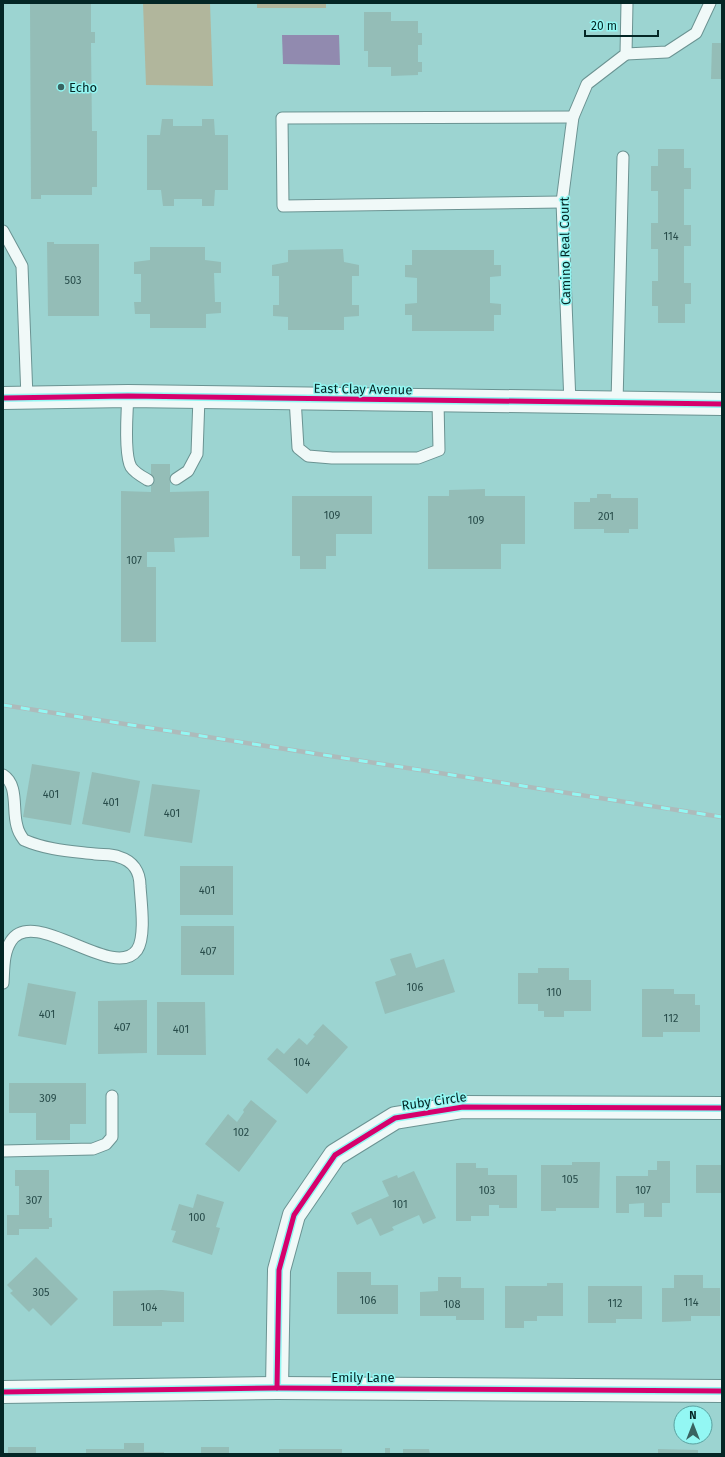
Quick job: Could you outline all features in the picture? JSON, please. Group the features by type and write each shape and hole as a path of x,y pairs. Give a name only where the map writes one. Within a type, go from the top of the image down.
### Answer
{"street":[{"name":"East Clay Avenue","path":"3,398 128,396 722,404"},
{"name":"Ruby Circle","path":"277,1388 279,1270 294,1216 335,1155 395,1118 463,1107 722,1108"},
{"name":"Emily Lane","path":"3,1392 277,1388 722,1391"}],"lane":[{"path":"627,3 626,54 667,52 696,33 710,3"},
{"name":"Camino Real Court","path":"570,403 562,202 573,117 587,84 626,54"},
{"path":"562,202 283,206 282,118 573,117"},
{"path":"617,403 623,157"},
{"path":"3,231 22,266 27,398"},
{"path":"128,396 127,456 130,466 138,475 148,480"},
{"path":"176,479 188,471 197,454 199,397"},
{"path":"295,398 298,448 308,456 332,458 418,458 439,450 438,401"},
{"path":"3,775 8,778 13,791 16,826 24,840 42,848 119,856 132,863 140,877 142,937 137,950 127,957 112,957 37,931 22,932 11,940 5,954 3,982"},
{"path":"3,1152 93,1149 106,1144 112,1137 112,1096"}],"green space":[{"path":"143,3 210,3 213,86 146,85"},
{"path":"257,3 326,3 326,8 257,8"}],"shaded area":[{"path":"282,35 339,35 340,65 283,64"}],"building":[{"name":"Echo","path":"30,3 91,3 91,32 95,32 95,43 91,43 92,131 97,131 97,187 92,187 92,195 41,195 41,199 31,199"},
{"path":"364,12 391,12 391,21 418,21 418,33 422,33 422,45 418,45 418,62 422,62 422,72 418,72 418,75 391,76 391,67 368,67 368,51 364,51"},
{"path":"712,43 722,43 722,79 711,79"},
{"path":"162,119 173,119 173,126 202,126 202,119 214,119 215,135 228,135 228,190 215,190 214,206 202,206 202,199 174,199 174,206 163,206 161,190 147,190 147,135 160,135"},
{"path":"658,149 684,149 684,168 691,168 691,189 684,189 684,225 691,225 691,246 684,246 684,283 691,283 691,304 685,304 685,323 658,323 658,306 652,306 652,281 658,281 658,249 651,249 651,223 658,223 658,191 651,191 651,166 658,166"},
{"path":"47,242 54,242 54,244 99,244 99,316 48,316"},
{"path":"150,247 205,247 205,260 221,262 221,273 214,273 215,302 221,302 221,313 206,314 206,328 150,328 150,314 135,314 134,302 141,302 141,274 134,274 134,262 150,260"},
{"path":"343,249 344,262 359,265 359,276 352,276 352,305 359,305 359,316 344,317 344,330 288,330 288,317 273,316 273,305 279,305 279,276 272,276 272,265 288,262 288,250"},
{"path":"412,250 494,250 494,265 501,265 501,276 490,277 490,303 501,304 501,315 494,315 494,331 412,331 412,315 405,315 405,304 417,303 417,278 405,277 405,265 412,265"},
{"path":"151,464 170,464 170,492 209,491 209,537 174,538 175,552 147,552 147,567 156,567 156,642 121,642 121,491 151,492"},
{"path":"485,489 485,496 525,496 525,544 501,544 501,569 428,569 428,496 449,496 449,490"},
{"path":"597,494 611,494 611,498 638,498 638,529 629,529 629,533 604,533 604,529 574,529 574,502 590,502 590,498 597,498"},
{"path":"292,496 372,496 372,534 336,534 336,556 326,556 326,569 300,569 300,556 292,556"},
{"path":"32,764 80,772 71,825 23,817"},
{"path":"92,772 140,781 130,833 82,824"},
{"path":"152,784 200,790 192,843 144,836"},
{"path":"180,866 233,866 233,915 180,915"},
{"path":"181,926 234,926 234,975 181,975"},
{"path":"411,953 416,968 444,959 455,992 385,1014 375,982 396,975 390,959"},
{"path":"538,968 569,968 569,980 591,980 591,1011 564,1011 564,1017 544,1017 544,1011 538,1011 538,1004 518,1004 518,973 538,973"},
{"path":"28,983 76,992 66,1045 18,1036"},
{"path":"642,989 674,989 674,994 695,994 695,1005 700,1005 700,1032 663,1032 663,1037 642,1037"},
{"path":"147,1000 147,1053 98,1054 98,1001"},
{"path":"157,1002 205,1002 206,1055 157,1055"},
{"path":"323,1024 348,1047 307,1094 267,1059 277,1048 284,1054 299,1038 307,1045 315,1036 313,1035"},
{"path":"9,1083 86,1083 86,1124 70,1124 70,1140 36,1140 36,1113 9,1113"},
{"path":"251,1100 277,1121 239,1172 205,1144 228,1114 237,1122 244,1112 243,1110"},
{"path":"657,1161 670,1161 670,1203 662,1203 662,1217 644,1217 644,1203 629,1204 629,1213 616,1213 616,1176 648,1176 648,1170 657,1170"},
{"path":"572,1162 600,1162 599,1208 556,1208 556,1211 541,1211 541,1165 572,1165"},
{"path":"456,1163 476,1163 476,1168 488,1168 488,1175 517,1175 517,1208 499,1208 499,1205 489,1205 489,1216 471,1216 471,1221 456,1221"},
{"path":"696,1165 722,1165 722,1193 696,1193"},
{"path":"15,1170 49,1170 49,1218 52,1218 52,1227 49,1227 49,1229 19,1229 19,1235 7,1235 7,1215 19,1215 19,1186 15,1186"},
{"path":"414,1171 436,1218 423,1224 419,1215 392,1227 394,1230 380,1236 371,1218 357,1225 351,1213 389,1196 382,1181 397,1175 398,1178"},
{"path":"197,1194 224,1202 216,1227 220,1228 212,1255 172,1242 176,1231 171,1230 179,1204 193,1208"},
{"path":"36,1257 78,1299 51,1326 33,1308 29,1312 10,1293 13,1291 7,1285"},
{"path":"337,1272 371,1272 371,1285 398,1285 398,1314 337,1314"},
{"path":"674,1275 703,1275 703,1288 720,1288 720,1316 691,1316 691,1321 662,1322 662,1288 674,1288"},
{"path":"438,1277 461,1277 461,1288 484,1288 484,1320 456,1320 456,1316 420,1316 420,1292 438,1291"},
{"path":"547,1283 563,1283 563,1316 537,1316 537,1321 524,1321 524,1328 505,1328 505,1286 547,1286"},
{"path":"588,1286 642,1286 642,1319 616,1319 616,1323 588,1323"},
{"path":"162,1290 184,1292 184,1322 162,1322 162,1326 113,1326 113,1291"},
{"path":"124,1443 144,1443 144,1452 164,1452 164,1454 86,1454 86,1449 124,1449"},
{"path":"8,1447 36,1447 36,1454 8,1454"},
{"path":"201,1447 229,1447 229,1454 201,1454"},
{"path":"385,1448 390,1448 390,1454 385,1454"},
{"path":"279,1449 342,1449 342,1454 279,1454"},
{"path":"403,1449 429,1449 430,1454 403,1454"},
{"path":"658,1449 698,1450 698,1454 658,1454"}],"railway":[{"path":"3,705 722,817"}],"cycle path":[{"path":"3,398 128,396 722,404"},
{"path":"277,1388 279,1270 294,1215 335,1155 395,1118 463,1107 722,1108"},
{"path":"3,1392 277,1388 722,1391"}],"place":[{"name":"Echo","path":"61,87"}]}
